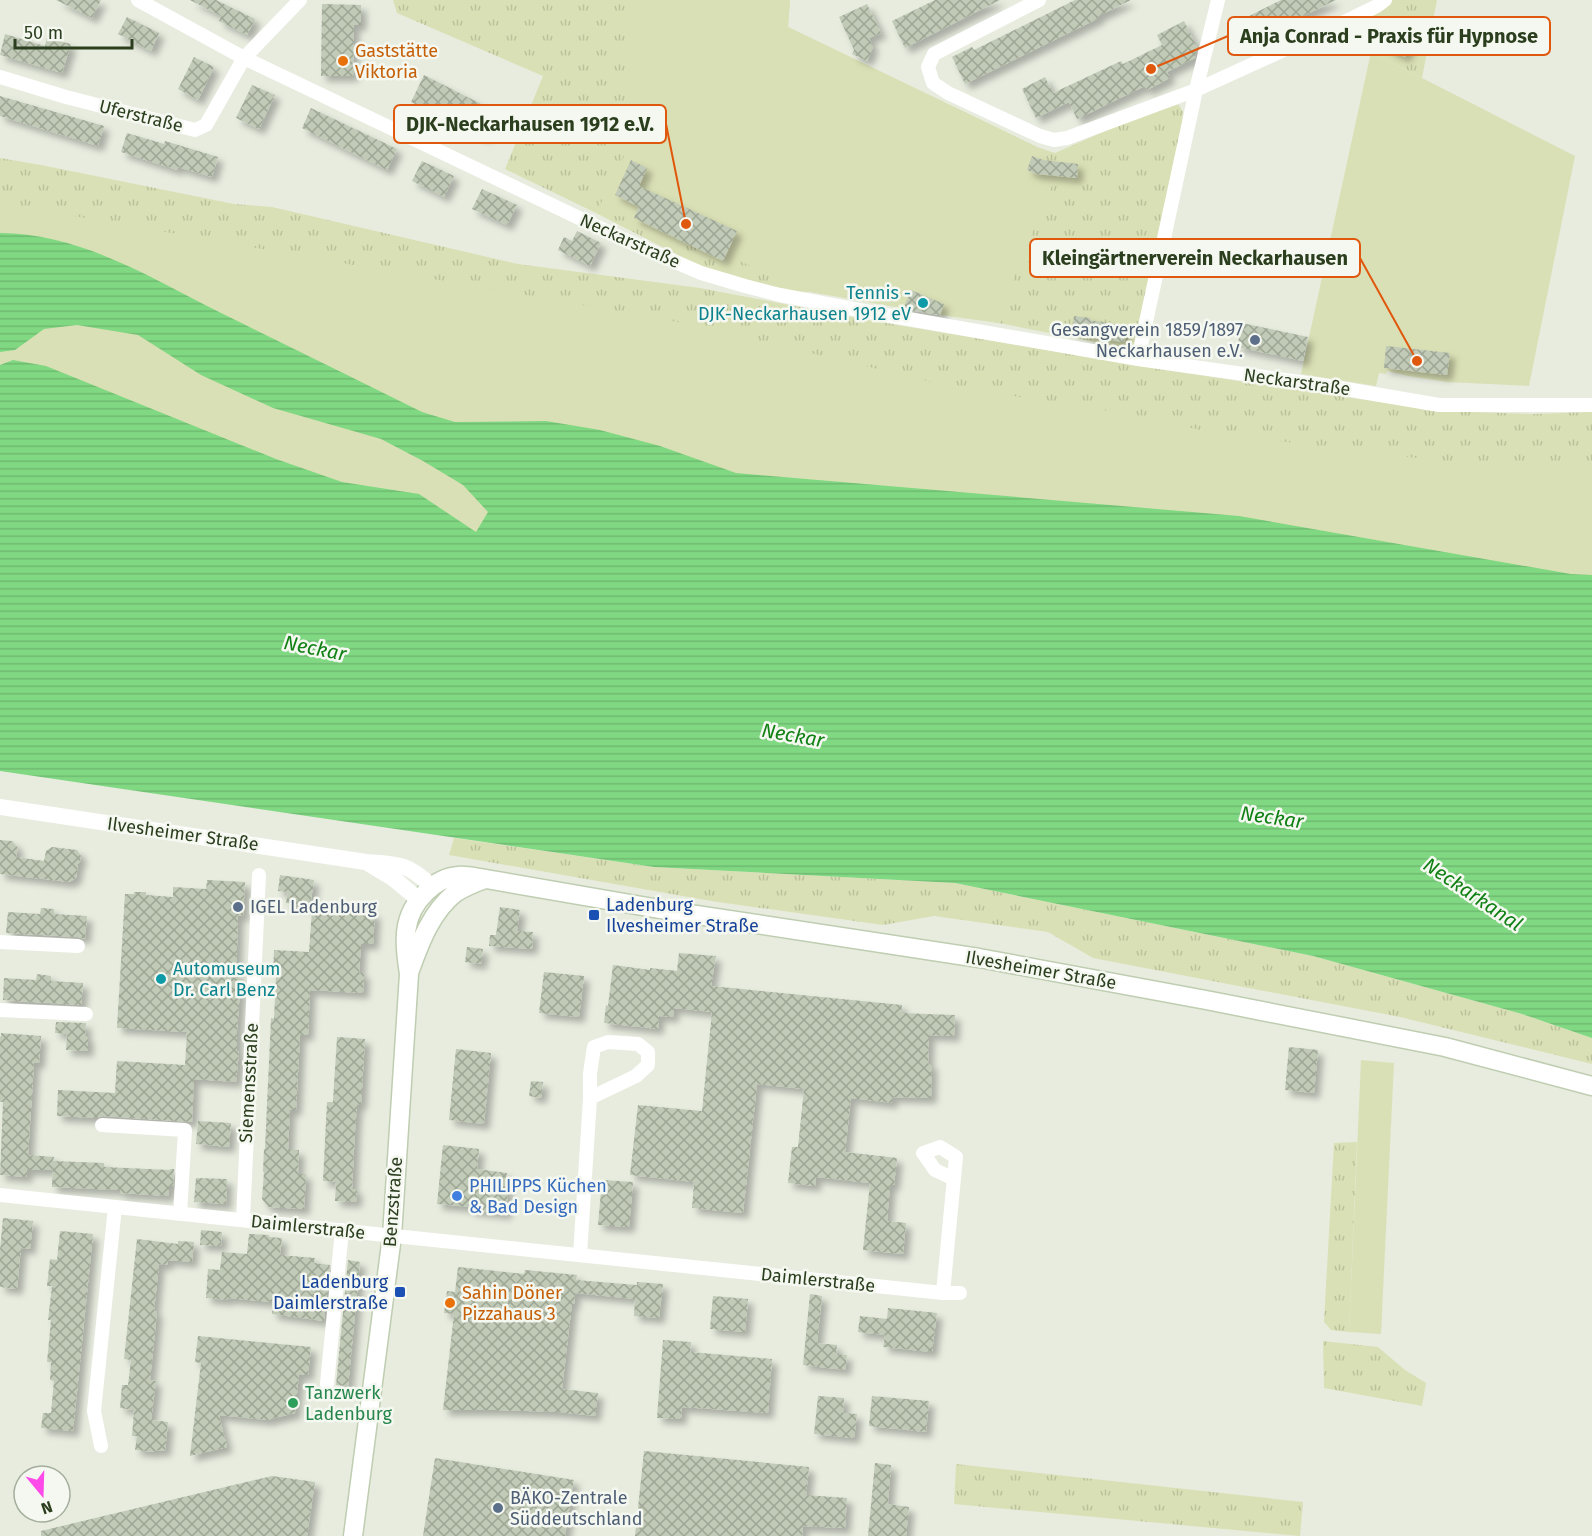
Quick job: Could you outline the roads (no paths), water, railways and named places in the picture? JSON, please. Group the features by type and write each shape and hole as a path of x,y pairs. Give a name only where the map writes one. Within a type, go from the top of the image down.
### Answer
{"main road":[{"name":"Benzstraße","path":"353,1536 392,1236 409,974 405,948 408,920 418,899 431,886 451,877 486,879"},
{"name":"Benzstraße","path":"409,974 423,937 441,907 456,892 486,879"},
{"name":"Ilvesheimer Straße","path":"486,879 671,911 979,958 1206,1000 1445,1047 1592,1086"},
{"name":"Ilvesheimer Straße","path":"431,886 441,907"},
{"name":"Ilvesheimer Straße","path":"418,899 441,907"}],"street":[{"name":"Neckarstraße","path":"138,0 156,4 244,58 623,239 701,273 754,289 1138,359 1328,386 1439,405 1592,405"},
{"name":"Uferstraße","path":"0,77 66,97 195,130 207,125 244,58 300,0"},
{"path":"1039,0 934,54 928,67 933,83 948,93 1040,136 1054,140 1067,138 1196,90 1334,27 1385,0"},
{"path":"1138,359 1196,90 1218,0"},
{"name":"Ilvesheimer Straße","path":"0,807 366,862 396,864 421,876 431,886"},
{"name":"Ilvesheimer Straße","path":"366,862 393,879 418,899"},
{"name":"Siemensstraße","path":"243,1220 259,874"},
{"path":"0,942 78,946"},
{"path":"0,1010 86,1014"},
{"path":"580,1255 590,1073 594,1047 609,1042 638,1044 648,1052 648,1065 636,1076 590,1098"},
{"path":"102,1125 185,1130 180,1214"},
{"path":"943,1293 954,1179"},
{"name":"Daimlerstraße","path":"0,1195 960,1293"},
{"path":"101,1446 94,1411 115,1207"},
{"path":"327,1383 342,1230"}],"water":[{"path":"0,233 30,235 58,241 114,260 422,412 455,422 546,421 600,430 660,446 736,473 1239,516 1571,574 1592,575 1592,1038 1522,1014 1313,956 955,883 654,867 0,771 0,365 13,360 46,366 276,459 342,482 419,494 476,532 488,512 463,485 381,439 273,408 201,375 138,335 77,325 44,329 15,350 0,352"}],"place":[{"name":"Gaststätte Viktoria","path":"343,61"},
{"name":"Anja Conrad - Praxis für Hypnose","path":"1151,69"},
{"name":"DJK-Neckarhausen 1912 e.V.","path":"686,224"},
{"name":"Tennis - DJK-Neckarhausen 1912 eV","path":"923,303"},
{"name":"Gesangverein 1859/1897 Neckarhausen e.V.","path":"1255,340"},
{"name":"Kleingärtnerverein Neckarhausen","path":"1417,361"},
{"name":"IGEL Ladenburg","path":"238,907"},
{"name":"Ladenburg Ilvesheimer Straße","path":"594,915"},
{"name":"Automuseum Dr. Carl Benz","path":"161,979"},
{"name":"PHILIPPS Küchen & Bad Design","path":"457,1196"},
{"name":"Ladenburg Daimlerstraße","path":"400,1292"},
{"name":"Sahin Döner Pizzahaus 3","path":"450,1303"},
{"name":"Tanzwerk Ladenburg","path":"293,1403"},
{"name":"BÄKO-Zentrale Süddeutschland","path":"498,1508"}],"water label":[{"name":"Neckar","path":"315,648"},
{"name":"Neckar","path":"793,735"},
{"name":"Neckar","path":"1272,817"},
{"name":"Neckarkanal","path":"1473,894"}]}
